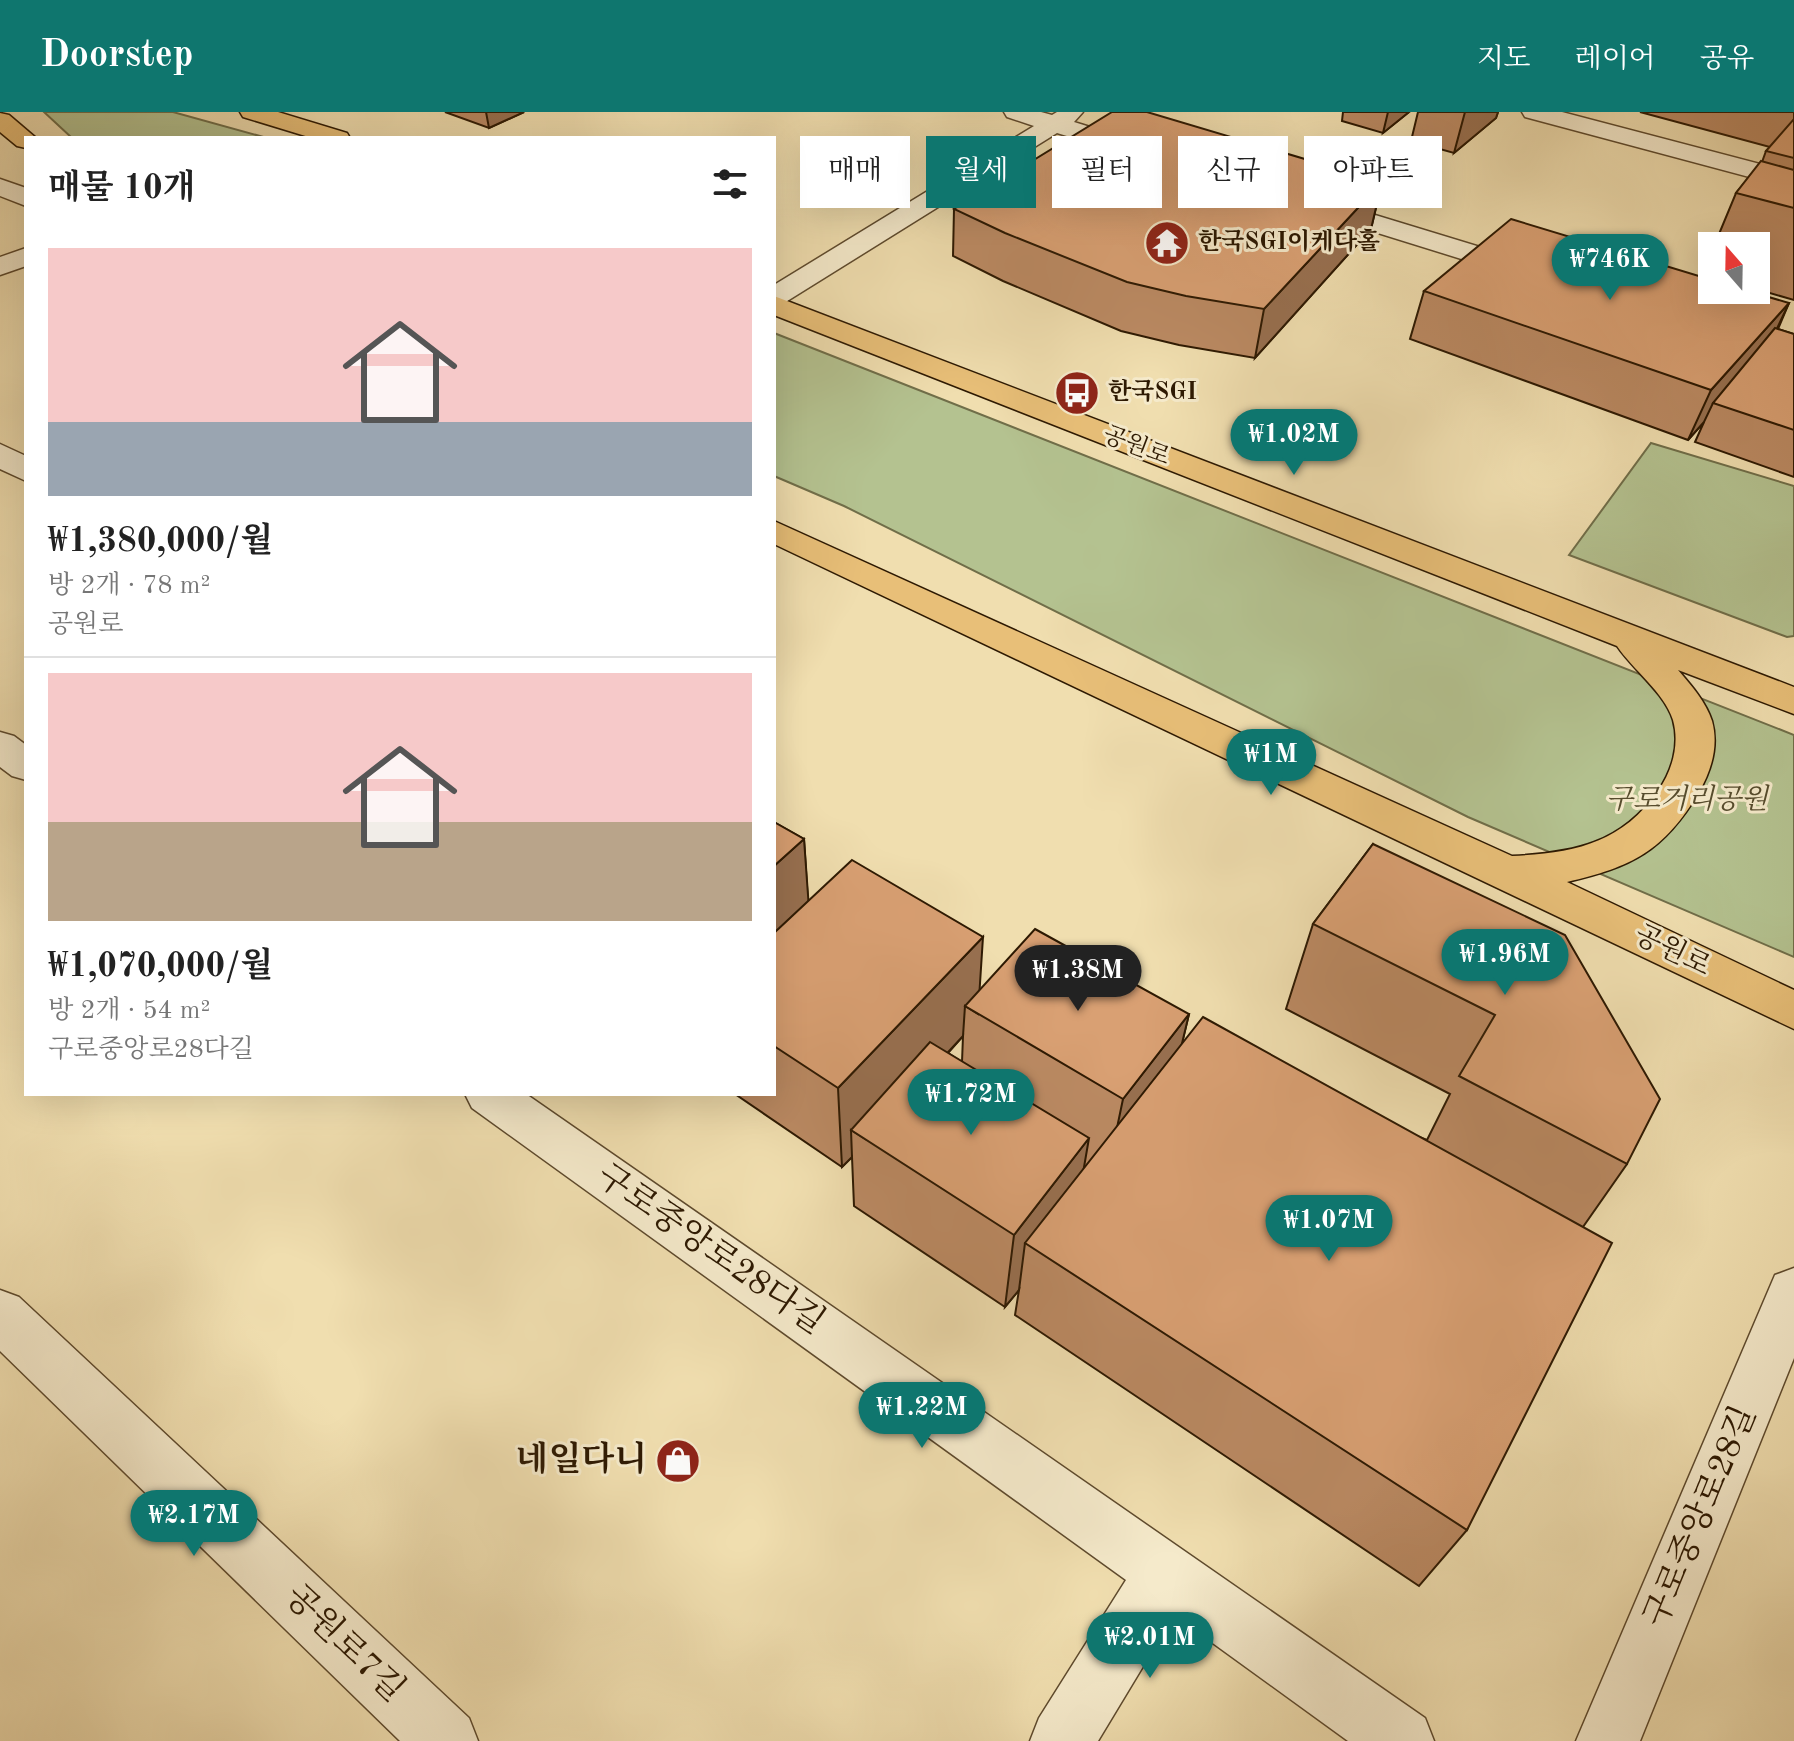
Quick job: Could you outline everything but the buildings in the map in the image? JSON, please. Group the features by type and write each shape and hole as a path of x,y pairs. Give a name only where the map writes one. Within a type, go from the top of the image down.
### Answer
{"main road":[{"path":"252,112 331,136"},
{"path":"0,120 24,139"},
{"name":"공원로","path":"776,306 1794,701"},
{"name":"공원로","path":"776,532 1507,872 1794,1011"},
{"name":"공원로","path":"1507,872 1547,871 1585,863 1621,848 1655,825 1682,787 1696,753 1691,717 1631,640"}],"street":[{"path":"1016,112 1064,118 1108,136"},
{"path":"1534,112 1794,181"},
{"path":"776,296 1064,118"},
{"path":"0,187 24,197"},
{"path":"1296,199 1553,279"},
{"path":"0,267 24,257"},
{"path":"0,454 24,470"},
{"path":"0,746 24,764"},
{"path":"0,783 24,767"},
{"name":"구로중앙로28다길","path":"492,1096 1402,1741"},
{"name":"구로중앙로28길","path":"1608,1741 1794,1292"},
{"name":"공원로7길","path":"0,1315 446,1741"},
{"path":"1062,1741 1165,1573"}],"green space":[{"path":"44,112 173,112 260,136 70,136"},
{"name":"구로거리공원","path":"776,334 1794,735 1794,957 1468,817 844,506 776,477"},
{"path":"1651,443 1794,486 1794,636 1787,637 1569,555"}],"place":[{"name":"한국SGI이케다홀","path":"1167,243"},
{"name":"한국SGI","path":"1077,393"},
{"name":"네일다니","path":"678,1461"}]}
